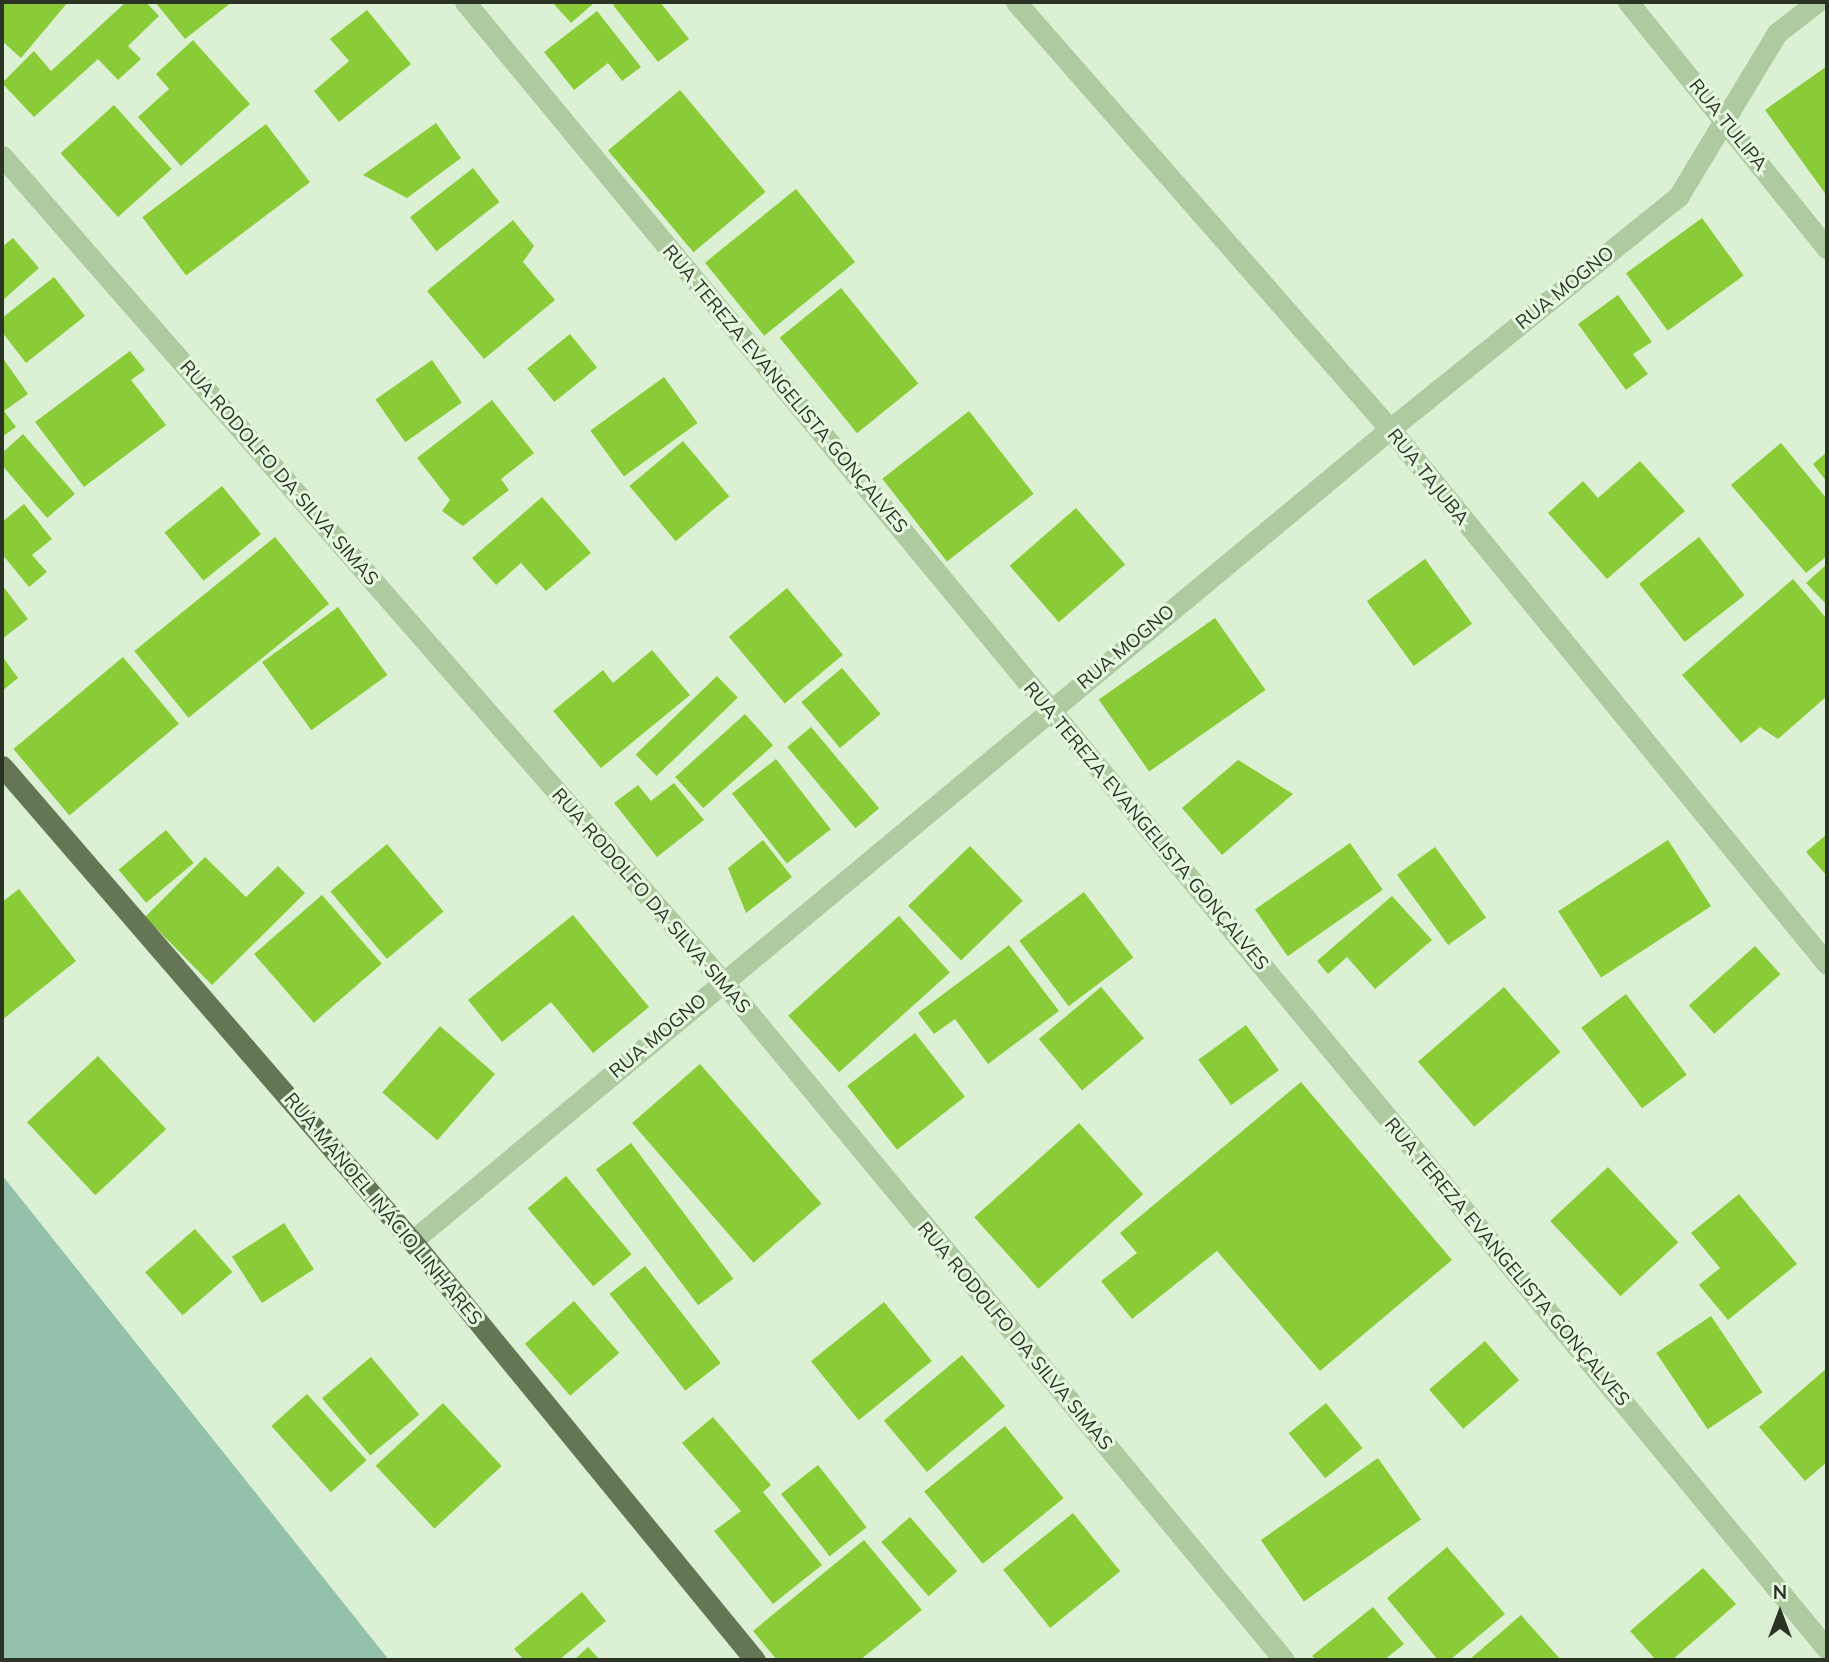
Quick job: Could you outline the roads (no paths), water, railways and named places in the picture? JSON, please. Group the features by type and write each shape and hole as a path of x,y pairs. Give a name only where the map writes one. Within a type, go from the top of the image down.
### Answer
{"main road":[{"name":"RUA MANOEL INÁCIO LINHARES","path":"2,766 412,1241 755,1660"}],"street":[{"name":"RUA TEREZA EVANGELISTA GONÇALVES","path":"465,2 1827,1649"},
{"name":"RUA TAJUBA","path":"1016,2 1390,429 1827,964"},
{"name":"RUA TULIPA","path":"1628,2 1827,249"},
{"name":"RUA MOGNO","path":"412,1241 1390,429 1678,197 1777,33 1817,2"},
{"name":"RUA RODOLFO DA SILVA SIMAS","path":"2,156 723,982 1283,1660"}]}
